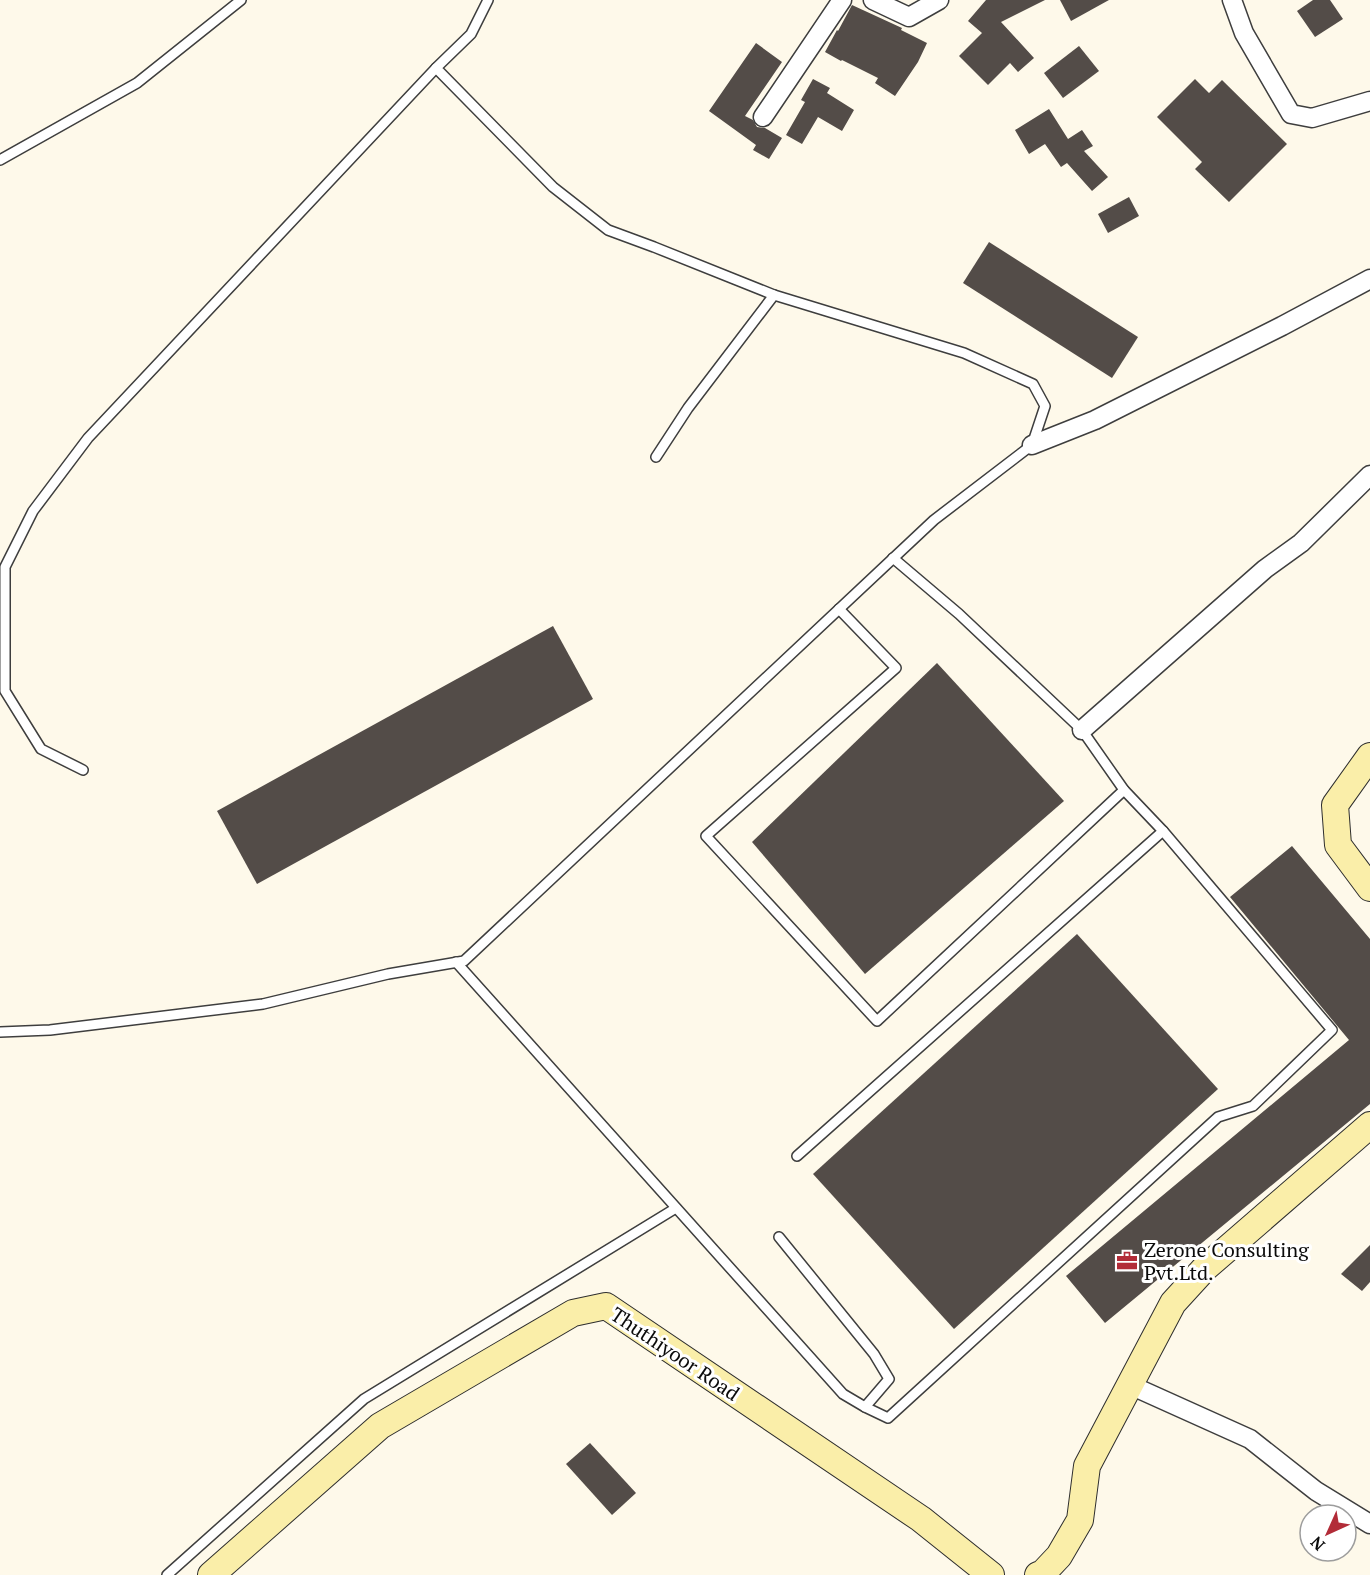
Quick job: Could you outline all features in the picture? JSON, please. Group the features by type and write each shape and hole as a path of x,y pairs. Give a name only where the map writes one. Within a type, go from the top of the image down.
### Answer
{"street":[{"path":"763,117 842,0"},
{"path":"873,0 909,17 939,0"},
{"path":"1232,0 1244,33 1291,114 1312,118 1370,101"},
{"path":"1032,445 1095,420 1370,279"},
{"path":"1082,730 1265,569 1301,543 1370,475"},
{"path":"1370,756 1335,805 1338,845 1370,888"},
{"path":"1038,1575 1059,1556 1080,1520 1087,1467 1173,1303 1205,1268 1370,1125"},
{"name":"Thuthiyoor Road","path":"211,1575 380,1426 573,1313 606,1306 921,1519 991,1575"},
{"path":"1130,1385 1250,1439 1316,1491 1370,1524"}],"lane":[{"path":"0,160 137,83 241,0"},
{"path":"83,770 41,748 5,691 5,567 28,520 88,438 436,68 471,34 488,0"},
{"path":"0,1032 50,1030 263,1004 388,974 464,961 934,520 1032,445 1045,405 1033,384 964,353 774,295 654,246 608,230 553,187 436,68"},
{"path":"656,457 688,408 774,295"},
{"path":"456,962 843,1394 888,1418 1218,1117 1253,1106 1332,1030 1163,831 1124,790 1082,730 959,614 893,558"},
{"path":"839,609 896,668 706,836 877,1021 1124,790"},
{"path":"797,1156 1163,831"},
{"path":"167,1575 364,1399 676,1208"},
{"path":"779,1237 874,1354 890,1379 865,1407"}],"building":[{"path":"986,0 1045,0 1001,22 1034,58 1018,72 1010,63 988,85 959,56 982,33 968,21"},
{"path":"1060,0 1109,0 1071,21"},
{"path":"1313,0 1330,0 1343,19 1315,37 1297,11"},
{"path":"852,5 902,28 901,30 927,43 918,62 895,96 875,83 878,78 825,52"},
{"path":"756,43 782,62 745,116 753,120 757,127 765,128 782,138 769,159 753,150 756,145 709,111"},
{"path":"1079,46 1099,71 1063,98 1044,73"},
{"path":"813,79 830,88 827,93 854,110 842,131 818,117 802,144 786,135 805,102 801,100"},
{"path":"1195,79 1209,93 1222,80 1287,144 1229,202 1195,169 1202,162 1157,117"},
{"path":"1049,109 1068,139 1082,130 1093,146 1084,151 1108,177 1092,191 1067,163 1061,167 1045,144 1029,154 1015,130"},
{"path":"1129,197 1139,216 1108,233 1098,214"},
{"path":"989,242 1138,337 1112,378 963,283"},
{"path":"553,626 593,699 257,884 217,811"},
{"path":"937,663 1064,801 865,974 752,842"},
{"path":"1292,846 1370,939 1370,1104 1105,1323 1066,1276 1349,1040 1230,897"},
{"path":"1077,934 1218,1089 954,1329 813,1174"},
{"path":"1370,1245 1370,1282 1362,1291 1341,1274"},
{"path":"590,1443 636,1493 612,1515 566,1464"}],"place":[{"name":"Zerone Consulting Pvt.Ltd.","path":"1127,1261"}]}
